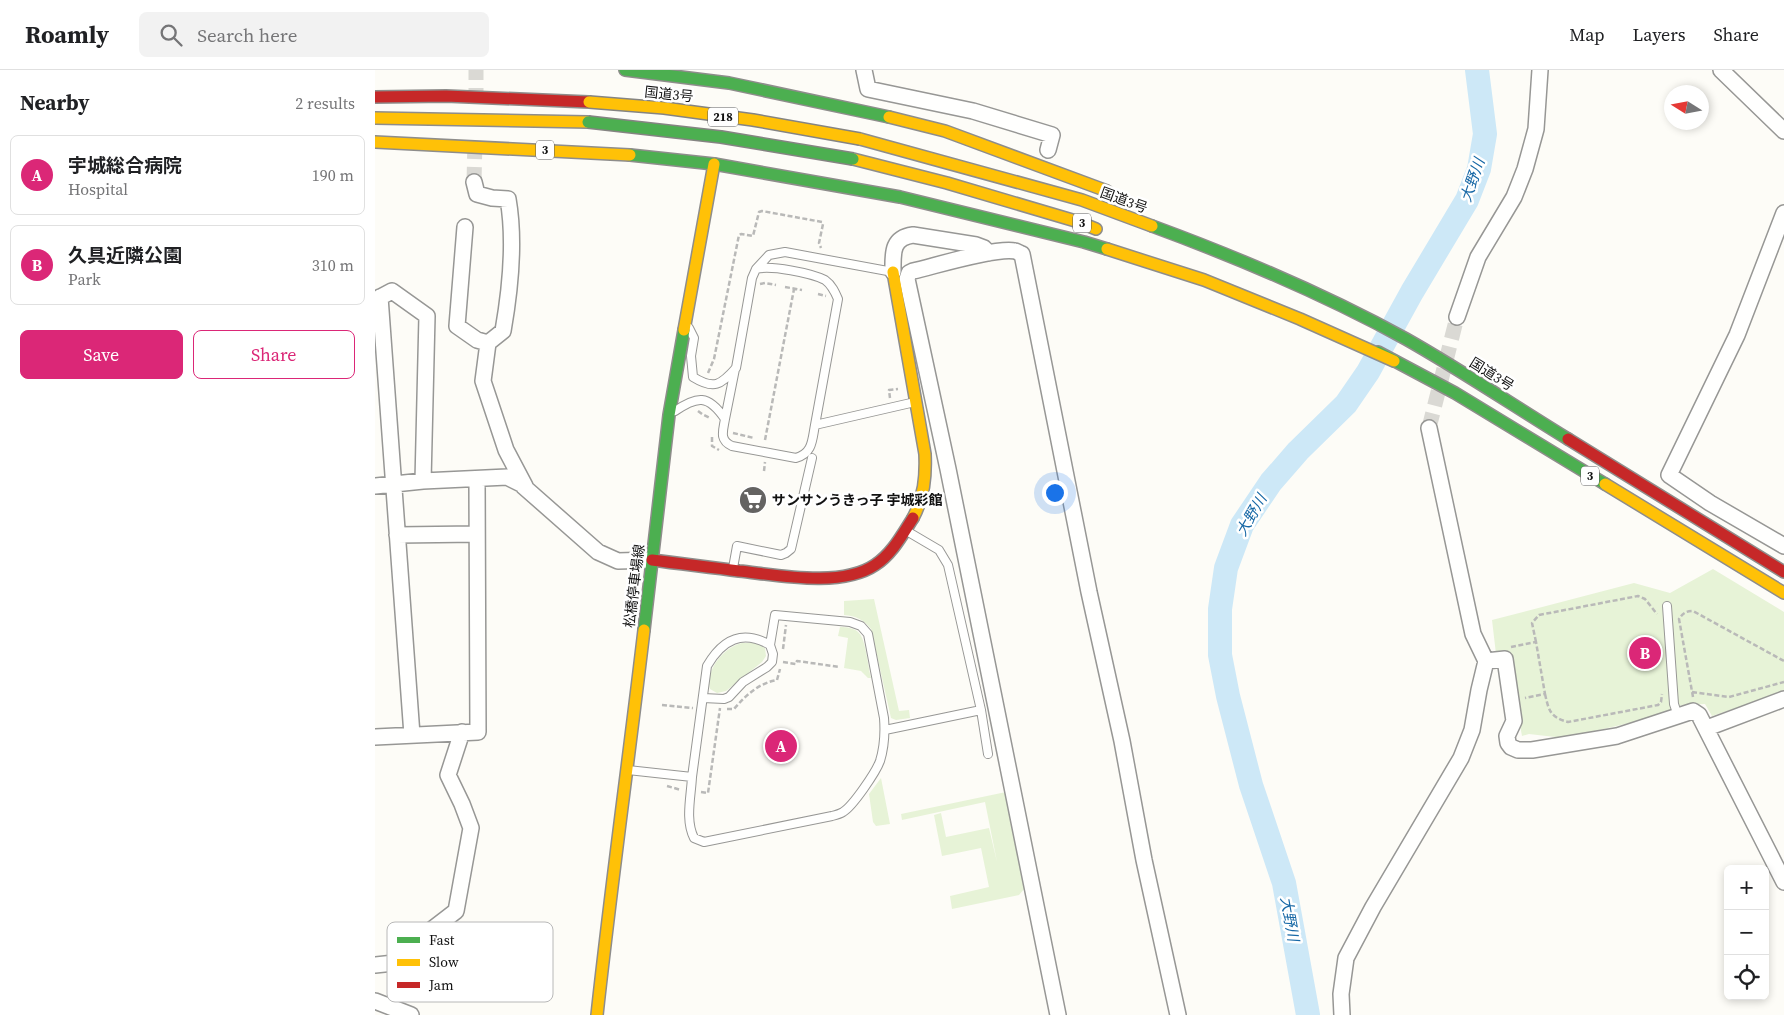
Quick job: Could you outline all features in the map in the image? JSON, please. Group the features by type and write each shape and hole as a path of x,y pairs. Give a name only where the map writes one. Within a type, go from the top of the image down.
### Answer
{"main road":[{"path":"625,70 727,92 945,131 1083,181 1118,196"},
{"name":"218","path":"716,155 732,70"},
{"name":"国道3号","path":"375,97 446,96 589,102 665,108 743,119 860,139 1082,200 1219,251 1294,282 1406,339 1784,572"},
{"name":"3","path":"375,118 588,122 662,128 721,136 853,159 947,183 1079,222 1107,233"},
{"name":"3","path":"375,142 606,153 716,155"},
{"path":"716,155 1084,242 1203,280 1302,315"},
{"name":"松橋停車場線","path":"597,1015 669,415 716,155"},
{"path":"1197,230 1257,257 1294,282"},
{"name":"3","path":"1161,254 1302,315 1455,393 1784,593"},
{"path":"652,560 801,578 827,578 853,574 874,566 891,552 915,516 922,497 926,476 925,454 917,402 893,272"}],"street":[{"path":"864,70 869,89 973,111 1053,136 1049,150"},
{"path":"1457,317 1478,257 1514,197 1525,169 1536,129 1540,70"},
{"path":"1721,70 1784,131"},
{"path":"474,182 477,194 492,198 508,199 511,213 510,290 503,331 488,343 483,381 506,450 525,486 523,486"},
{"path":"1784,212 1737,335 1669,475 1710,503 1784,546"},
{"path":"465,227 457,326 477,340 488,343"},
{"path":"893,272 893,252 897,243 904,236 913,235 976,245 984,248 989,253"},
{"path":"1058,1015 950,479 907,279 909,273 913,271 1017,245 1022,254 1087,582 1122,741 1178,1015"},
{"path":"412,735 378,299 392,291 427,316 423,481"},
{"path":"1343,1015 1341,994 1346,958 1373,907 1461,758 1472,730 1486,661 1473,634 1429,428"},
{"path":"375,486 423,481 507,477 523,486 598,552 618,561 652,560"},
{"path":"375,737 478,732 477,479"},
{"path":"397,536 477,534"},
{"path":"1486,661 1505,660 1514,721 1507,736 1507,743 1518,750 1542,749 1617,736 1693,711 1699,715 1784,882"},
{"path":"1707,728 1784,699"},
{"path":"441,922 455,911 471,828 448,775 462,732"},
{"path":"375,1001 411,1015"}],"lane":[{"path":"756,269 764,267 779,268 825,280 835,291 838,300 809,450 797,458 732,446 725,442 722,436 752,278 756,269 769,255 785,252 893,272"},
{"path":"685,323 692,331 694,338 691,356 693,377 706,385 719,384 735,368"},
{"path":"669,415 695,399 713,404 725,419"},
{"path":"815,425 917,402"},
{"path":"733,570 737,546 781,555 791,549 811,458"},
{"path":"905,530 939,550 948,565 981,710 988,754"},
{"path":"1667,606 1674,704 1677,716"},
{"path":"703,698 729,697 743,682 772,662 773,654 770,645 775,615 851,622 861,626 868,634 885,730 878,767 853,804 843,812 832,816 704,842 694,838 690,829 691,791 707,666 714,652 732,639 746,637 759,639 770,645"},
{"path":"885,730 981,710"},
{"path":"626,769 693,777"}],"path":[{"path":"785,287 802,290"},
{"path":"770,441 765,440 794,289"},
{"path":"818,294 827,296 830,299"},
{"path":"887,401 890,397 889,390 903,387"},
{"path":"1657,615 1645,598 1638,596 1539,615 1532,623 1545,694 1549,710 1556,719 1568,722 1658,705 1661,702 1661,687"},
{"path":"1784,661 1693,611 1683,614 1679,619 1692,692 1729,697 1784,682"},
{"path":"782,654 787,616"},
{"path":"1515,646 1536,642"},
{"path":"659,785 708,792 720,708 734,710 755,688 767,682 777,680 781,662 796,664 797,661 840,667"},
{"path":"1527,698 1545,694"}],"green space":[{"path":"1713,569 1784,612 1784,692 1712,716 1705,704 1682,705 1647,719 1564,738 1529,734 1522,736 1506,652 1496,654 1492,620 1634,583 1670,593"},
{"path":"874,599 899,711 909,710 910,718 896,720 891,718 871,629 859,619 844,615 844,601"},
{"path":"840,627 853,629 861,636 871,678 868,678 861,671 844,668 848,638 838,636"},
{"path":"754,642 765,648 766,656 762,662 726,691 717,693 710,689 710,674 717,660 735,645"},
{"path":"881,778 890,824 876,826 873,822 869,794"},
{"path":"1006,792 1025,888 1019,895 952,909 950,896 989,887 981,848 942,856 934,815 941,813 946,837 989,828 997,862 985,802 902,820 901,814"}],"waterway":[{"name":"大野川","path":"1308,1015 1284,883 1251,785 1228,696 1220,655 1220,609 1226,568 1242,525 1271,482 1298,451 1346,404 1368,372 1412,292 1467,200 1479,169 1485,134 1477,70"}],"tunnel":[{"path":"476,70 476,103"},
{"path":"474,182 475,141"},
{"path":"1429,428 1457,317"}],"traffic: fast":[{"path":"625,70 729,83 889,117"},
{"path":"588,122 721,137 853,159"},
{"path":"630,155 714,164 900,197 1107,249"},
{"path":"1152,226 1217,251 1344,307 1406,339 1447,363 1568,439"},
{"path":"644,630 669,415 684,330"},
{"path":"1378,352 1455,393 1605,484"}],"traffic: slow":[{"path":"589,102 664,108 753,120 860,139"},
{"path":"889,117 945,131 1107,191"},
{"path":"375,118 588,122"},
{"path":"860,139 1082,200 1152,226"},
{"path":"375,142 630,155"},
{"path":"853,159 947,183 1079,222 1096,229"},
{"path":"684,330 714,164"},
{"path":"1107,249 1204,280 1300,319 1394,361"},
{"path":"893,272 925,454 923,487 920,502 913,518"},
{"path":"1605,484 1784,593"},
{"path":"597,1015 644,630"}],"traffic: jam":[{"path":"375,97 446,96 589,102"},
{"path":"1568,439 1784,572"},
{"path":"652,560 790,577 827,578 845,576 861,572 881,561 896,544 913,518"}],"place":[{"name":"サンサンうきっ子 宇城彩館","path":"753,500"},
{"name":"久具近隣公園","path":"1645,653"},
{"name":"宇城総合病院","path":"781,746"}]}
